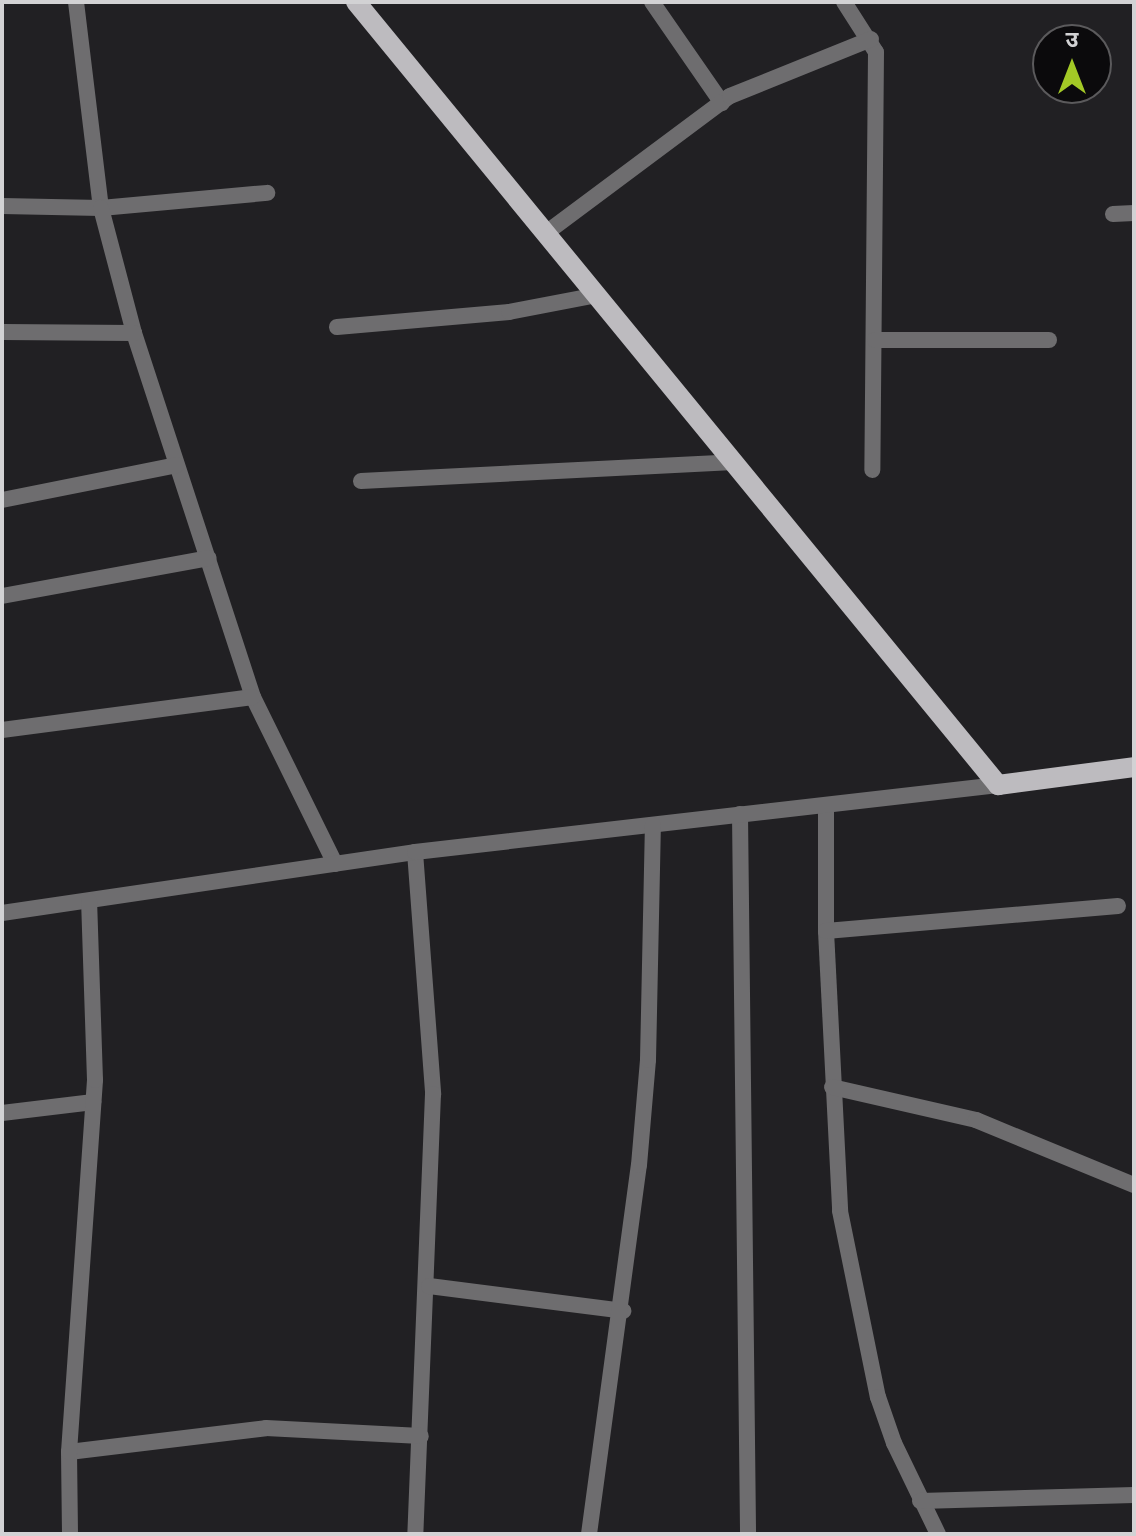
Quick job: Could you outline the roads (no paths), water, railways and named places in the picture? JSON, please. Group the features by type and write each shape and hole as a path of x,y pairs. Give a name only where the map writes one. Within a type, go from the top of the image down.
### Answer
{"main road":[{"path":"356,2 998,785 1134,767"}],"street":[{"path":"76,2 101,208 134,333 253,697 335,864"},
{"path":"652,2 722,103"},
{"path":"844,2 871,39 879,97 872,470"},
{"path":"546,233 722,103 871,39"},
{"path":"2,206 101,208 267,193"},
{"path":"1113,214 1134,213"},
{"path":"337,327 509,312 597,295"},
{"path":"2,332 134,333"},
{"path":"875,340 1049,340"},
{"path":"361,481 734,462"},
{"path":"2,500 177,465"},
{"path":"2,596 209,558"},
{"path":"2,730 253,697"},
{"path":"2,913 415,852 998,785"},
{"path":"826,806 826,931 840,1211 863,1331 894,1443 938,1534"},
{"path":"740,814 748,1534"},
{"path":"589,1534 623,1311 648,1060 653,825"},
{"path":"415,852 433,1094 429,1286 415,1534"},
{"path":"70,1534 69,1452 93,1102 89,901"},
{"path":"826,931 1118,906"},
{"path":"832,1087 976,1120 1134,1185"},
{"path":"2,1113 93,1102"},
{"path":"429,1286 623,1311"},
{"path":"69,1452 266,1428 421,1436"},
{"path":"920,1501 1134,1495"}]}
